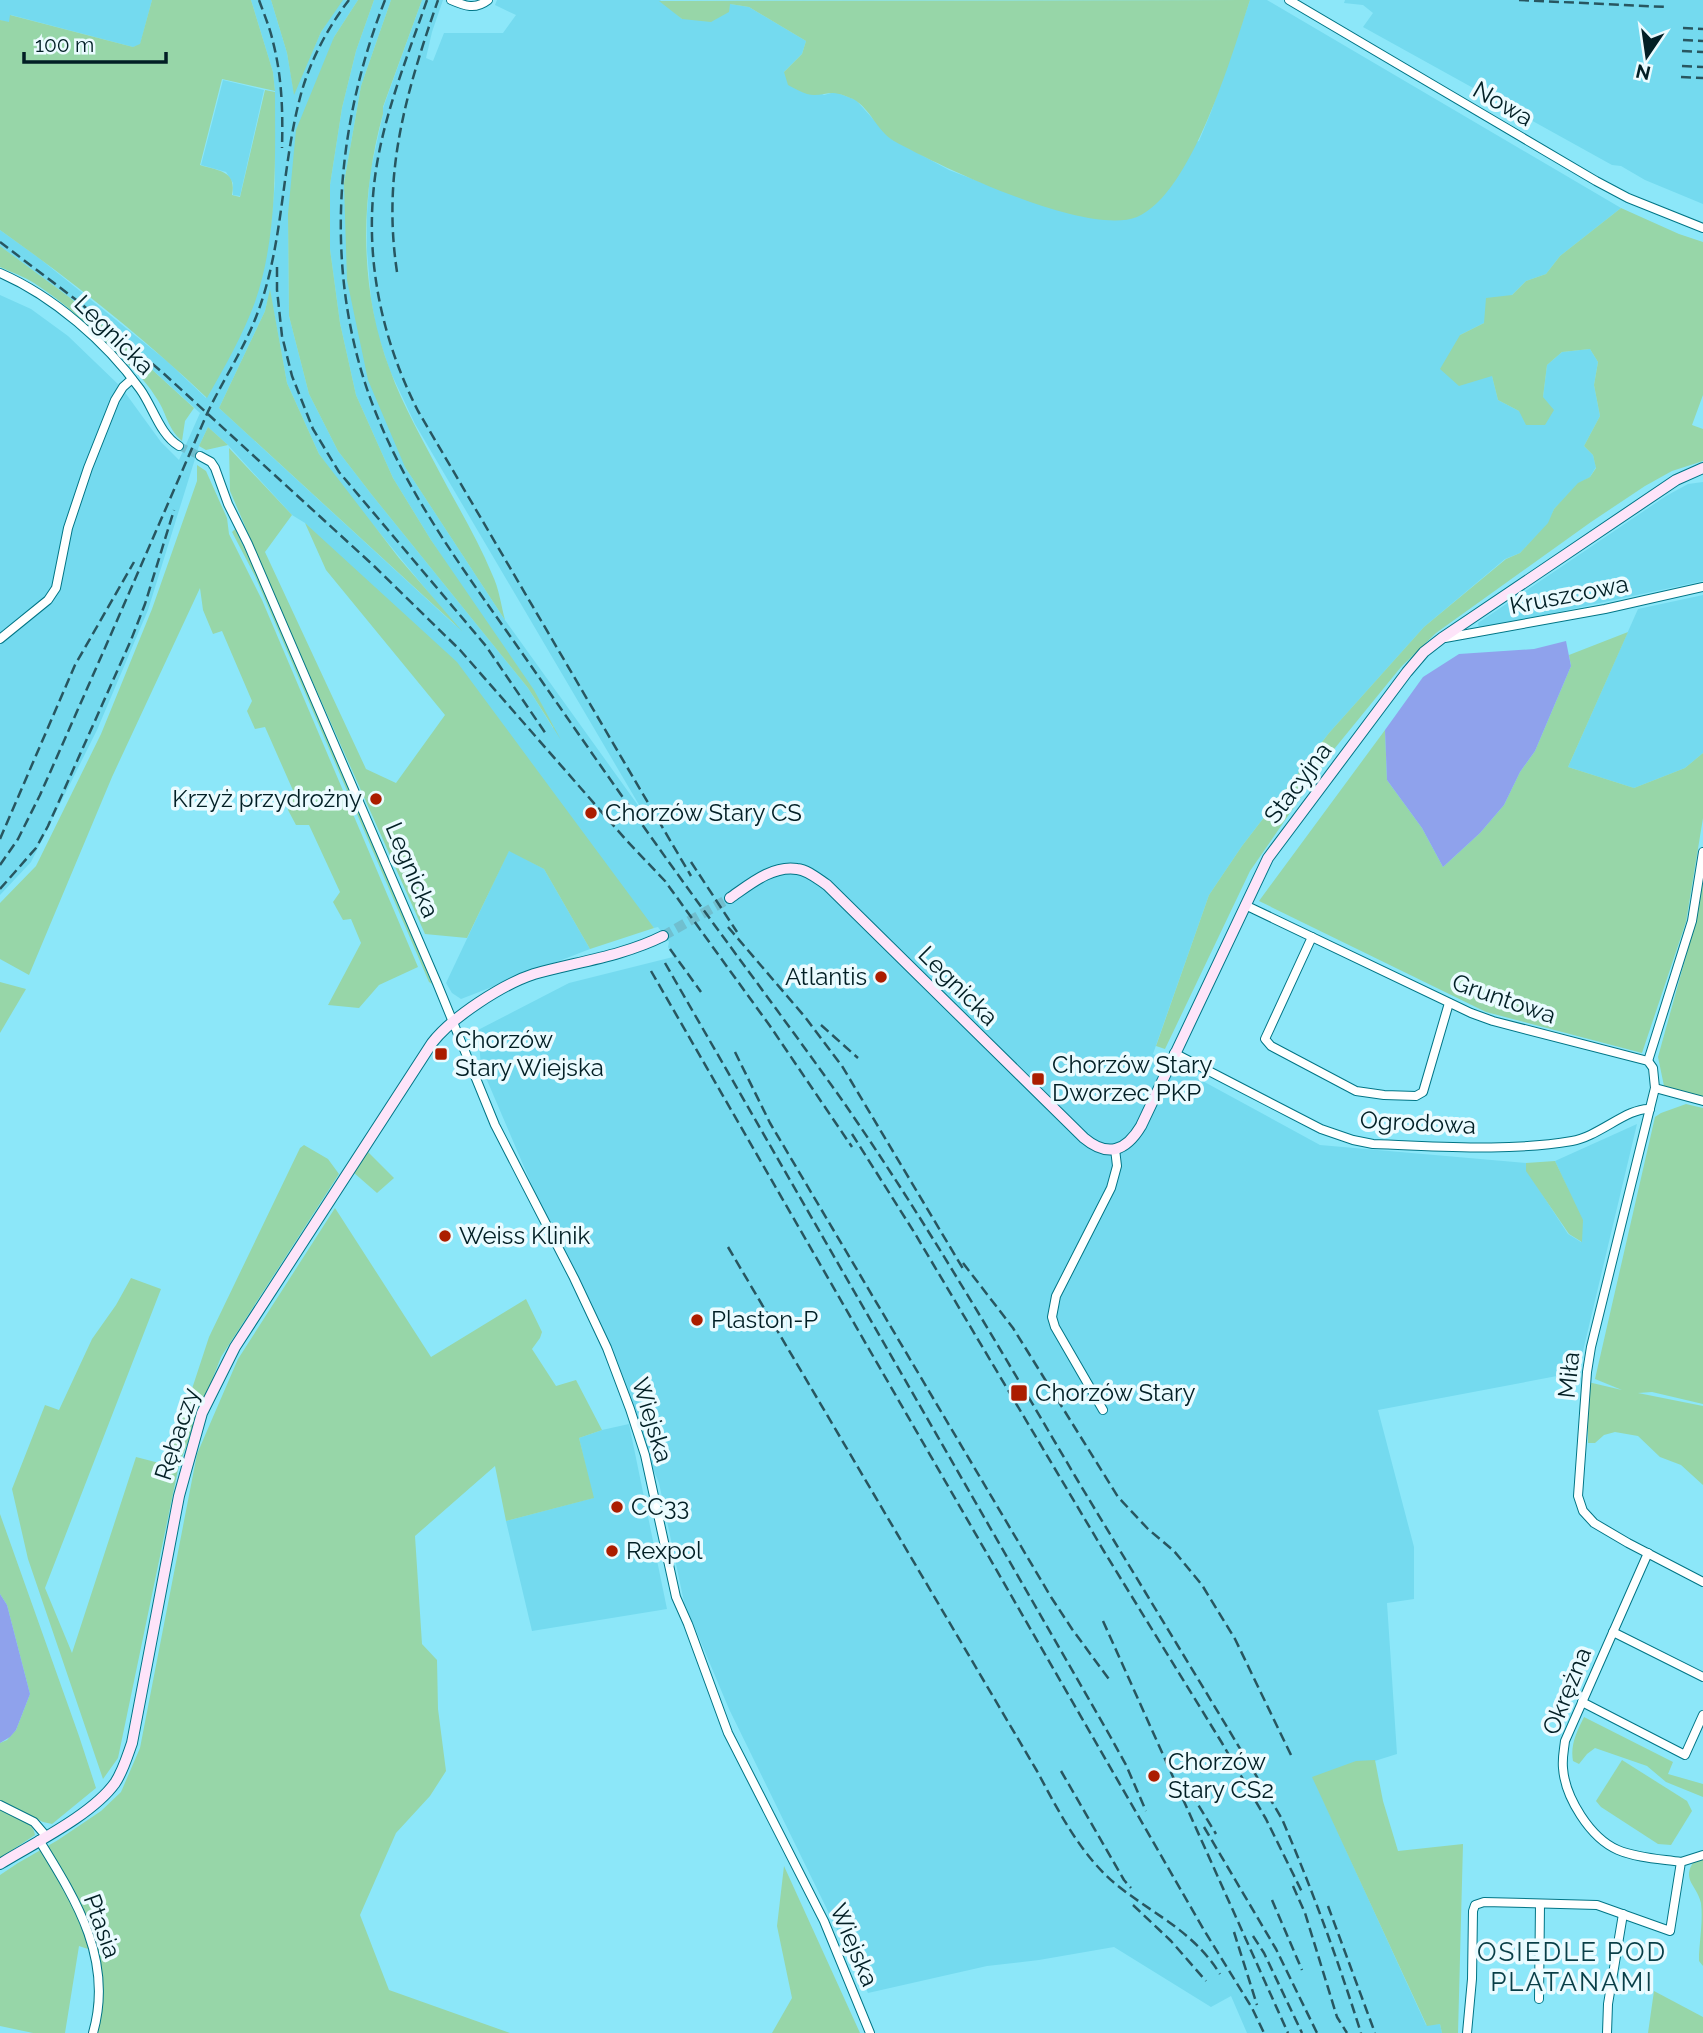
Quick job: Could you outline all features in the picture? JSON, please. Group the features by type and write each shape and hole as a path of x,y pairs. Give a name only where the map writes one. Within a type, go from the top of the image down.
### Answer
{"street":[{"path":"451,0 465,6 474,6 488,0"},
{"name":"Nowa","path":"1289,0 1596,181 1628,198 1703,228"},
{"name":"Legnicka","path":"0,273 35,290 65,312 110,354 152,407 168,438 179,446"},
{"path":"0,639 48,600 56,588 68,527 88,468 119,393 132,379"},
{"name":"Legnicka","path":"200,456 211,462 215,468 228,504 453,1021"},
{"name":"Stacyjna","path":"1115,1149 1127,1144 1136,1134 1268,858 1424,652 1676,480 1703,468"},
{"name":"Kruszcowa","path":"1442,638 1605,609 1703,587"},
{"path":"1650,1109 1655,1088 1654,1068 1648,1060 1692,921 1703,852"},
{"name":"Legnicka","path":"730,898 775,870 796,868 811,874 827,885 1084,1138 1100,1149 1115,1149"},
{"name":"Gruntowa","path":"1245,905 1449,1003 1493,1021 1648,1060"},
{"path":"453,1021 498,992 531,975 636,948 663,936"},
{"path":"1312,937 1265,1039 1271,1046 1356,1091 1384,1096 1416,1096 1423,1092 1449,1003"},
{"name":"Rębaczy","path":"0,1864 102,1798 116,1782 132,1743 179,1496 202,1413 235,1348 355,1160 432,1043 453,1021"},
{"name":"Wiejska","path":"453,1021 495,1125 607,1348 631,1409 645,1455 676,1597 728,1733 824,1921 870,2033"},
{"name":"Ogrodowa","path":"1174,1053 1321,1129 1353,1140 1373,1143 1498,1146 1573,1141 1594,1135 1636,1110 1650,1109"},
{"path":"1655,1088 1703,1101"},
{"name":"Miła","path":"1650,1109 1591,1347 1578,1496 1583,1511 1594,1523 1703,1582"},
{"path":"1103,1410 1055,1327 1052,1317 1056,1296 1111,1188 1117,1166 1115,1149"},
{"name":"Okrężna","path":"1648,1553 1565,1741 1565,1782 1584,1818 1599,1838 1619,1851 1681,1862 1703,1855"},
{"path":"1613,1632 1703,1677"},
{"path":"1581,1702 1685,1755 1703,1715"},
{"path":"0,1805 30,1819 40,1827 42,1838"},
{"name":"Ptasia","path":"42,1838 82,1914 95,1955 99,1977 93,2033"},
{"path":"1467,2033 1475,1905 1484,1902 1587,1904 1670,1931 1681,1862"},
{"path":"1539,1999 1540,1904"},
{"path":"1607,2033 1608,2004 1623,1914"}],"shaded area":[{"path":"0,0 152,0 140,45 133,47 11,15 9,23 0,20"},
{"path":"251,0 271,0 287,53 294,93 321,32 342,0 358,0 334,37 288,214 289,316 309,394 338,451 528,688 553,728 554,727 431,540 393,478 356,395 340,323 330,249 330,185 342,108 356,51 374,0 391,0 361,86 344,183 405,467 505,620 645,815 415,424 390,371 377,332 367,251 370,173 383,108 422,0 443,0 426,58 433,61 444,33 503,33 516,15 495,5 497,0 660,0 682,19 730,4 749,7 806,41 802,54 784,72 824,95 835,92 856,100 890,138 949,170 1009,193 1199,141 1250,0 1267,0 1621,208 1560,256 1546,274 1526,281 1484,323 1460,335 1492,376 1498,400 1519,411 1543,397 1547,365 1562,352 1590,349 1598,362 1594,385 1600,416 1584,446 1593,455 1596,467 1590,477 1578,484 1554,509 1549,523 1520,553 1505,559 1424,627 1329,733 1242,846 1209,895 1153,1054 1320,1145 1526,1163 1527,1171 1568,1234 1581,1242 1582,1220 1555,1161 1637,1124 1578,1372 1378,1410 1414,1547 1414,1599 1387,1603 1397,1754 1314,1780 1426,2025 1440,2024 1442,2033 1247,2033 1231,1996 1211,2007 1114,1947 987,1966 868,1993 729,1709 684,1602 659,1483 481,1066 478,1030 569,983 673,957 668,947 669,942 658,927 654,928 305,523 292,515 208,427 199,446 148,610 97,730 31,862 0,895 0,295 31,309 68,336 121,387 161,442 179,460 200,413 69,297 0,246 0,230 167,361 206,398 270,235 275,183 273,72","holes":["270,291 287,383 319,454 347,493 456,626 219,408 265,311"]},
{"path":"1345,0 1703,0 1703,204 1645,180 1621,166 1612,165 1363,27 1373,13 1363,5 1344,3"},
{"path":"223,80 264,90 240,196 233,195 233,183 226,172 201,165"},
{"path":"1703,482 1703,581 1479,629 1478,623 1666,496 1688,484"},
{"path":"1703,595 1703,753 1685,768 1634,788 1568,767 1638,609"},
{"path":"1566,641 1571,666 1535,751 1520,772 1504,805 1480,833 1443,867 1422,828 1387,780 1385,730 1423,677 1459,654 1534,649"},
{"path":"509,850 544,869 590,949 461,999 452,993 446,983"},
{"path":"629,1424 667,1609 532,1631 506,1521 593,1498 579,1438"},
{"path":"0,1594 7,1605 30,1694 16,1730 0,1743"}],"green space":[{"path":"152,0 251,0 273,72 275,91 222,79 200,165 229,176 233,187 232,195 240,197 265,90 275,92 274,198 268,251 255,302 245,327 207,398 106,310 0,230 0,20 9,22 10,15 133,47 140,44"},
{"path":"271,0 343,0 321,32 294,95 287,53"},
{"path":"358,0 374,0 356,51 342,108 330,185 330,249 340,323 356,395 393,478 431,540 534,690 561,740 528,688 338,451 309,394 289,316 288,214 296,130 334,37"},
{"path":"391,0 422,0 383,107 375,146 366,243 373,308 395,383 486,561 496,585 505,620 405,467 368,380 347,280 344,183 361,86"},
{"path":"1250,0 1207,120 1175,181 1157,203 1137,217 1114,221 1051,209 978,182 894,141 853,99 835,93 810,95 788,85 784,72 802,54 806,41 749,7 730,4 729,12 711,22 682,19 659,1"},
{"path":"1621,208 1703,242 1703,395 1692,425 1703,429 1703,461 1672,471 1591,522 1436,633 1401,667 1335,748 1250,871 1165,1049 1156,1046 1209,895 1242,846 1329,733 1424,627 1506,559 1520,553 1548,523 1554,509 1578,483 1590,477 1596,468 1593,455 1584,446 1600,416 1594,385 1598,362 1590,349 1562,352 1547,365 1543,397 1554,410 1545,425 1526,425 1519,411 1498,400 1492,376 1459,386 1440,369 1460,335 1484,323 1486,298 1512,295 1526,281 1546,274 1560,256"},
{"path":"0,246 69,297 194,408 185,421 182,441 147,384 106,343 45,290 0,267"},
{"path":"270,289 287,383 319,454 399,558 462,631 219,408 265,311"},
{"path":"208,427 228,445 206,450 199,446"},
{"path":"229,448 292,515 265,552 366,769 396,783 445,715 326,570 305,523 457,662 654,928 590,949 544,869 509,851 467,938 425,934 230,491"},
{"path":"197,465 206,471 227,518 229,534 262,600 418,967 379,985 359,1008 328,1005 361,943 351,919 343,920 333,902 340,892 309,825 296,825 288,810 295,795 265,727 255,729 247,711 252,701 222,631 213,634 203,610 200,588 112,777 29,975 0,959 0,903 36,866 101,734 152,609 197,481"},
{"path":"235,529 337,758 432,984 255,576 232,532"},
{"path":"1628,632 1568,767 1634,788 1685,768 1703,753 1703,818 1686,922 1642,1053 1486,1012 1259,901 1385,730 1387,780 1422,828 1443,867 1480,833 1504,805 1520,772 1535,751 1571,666 1569,655"},
{"path":"1703,877 1703,1097 1664,1086 1658,1057 1694,927"},
{"path":"0,982 26,989 0,1033"},
{"path":"1686,1104 1703,1108 1703,1404 1652,1392 1638,1393 1703,1406 1703,1485 1681,1465 1660,1457 1638,1436 1615,1432 1604,1435 1595,1443 1588,1443 1588,1382 1622,1390 1595,1379 1655,1117"},
{"path":"304,1145 328,1159 339,1174 221,1357 179,1465 118,1758 103,1779 28,1559 12,1489 45,1405 59,1410 92,1339 131,1278 161,1289 45,1588 72,1653 136,1457 167,1465 209,1337 300,1148"},
{"path":"367,1151 394,1178 377,1193 353,1172"},
{"path":"1555,1161 1583,1220 1582,1242 1569,1234 1526,1171 1526,1163"},
{"path":"335,1208 431,1357 526,1299 542,1332 532,1349 556,1386 576,1380 602,1430 579,1438 594,1498 506,1521 495,1466 415,1536 422,1644 437,1660 438,1709 446,1771 430,1796 396,1833 360,1915 389,1990 510,2033 90,2033 100,1953 79,1946 65,2033 33,2033 0,2026 0,1875 101,1811 121,1792 140,1748 197,1454 238,1359"},
{"path":"0,1514 96,1788 52,1824 0,1801 0,1743 16,1730 30,1694 7,1605 0,1594"},
{"path":"1584,1717 1673,1762 1668,1774 1703,1784 1703,1797 1666,1782 1647,1766 1595,1748 1579,1764 1573,1761 1573,1744"},
{"path":"1375,1760 1383,1801 1398,1851 1463,1844 1458,2033 1442,2033 1440,2024 1427,2026 1312,1777 1356,1761"},
{"path":"1622,1760 1687,1801 1692,1811 1671,1845 1658,1844 1596,1801"},
{"path":"0,1808 26,1821 35,1835 0,1858"},
{"path":"1703,1859 1703,1966 1699,1961 1701,1903 1689,1873 1694,1861"},
{"path":"784,1866 860,2033 772,2033 792,1998 777,1926"},
{"path":"1654,1991 1703,2017 1703,2033 1648,2033"}],"tunnel":[{"path":"179,446 200,456"},
{"path":"663,936 730,898"}],"railway":[{"path":"259,0 272,37 278,68 282,148"},
{"path":"0,865 18,839 40,795 206,416 256,317 272,262 289,150 301,94 320,45 349,0"},
{"path":"385,0 368,47 346,145 341,245 345,294 354,344 368,392 399,464 461,566 656,844 842,1100 962,1286 1282,1819 1324,1925 1361,2033"},
{"path":"427,0 387,118 373,191 373,255 377,288 393,350 418,411 691,876"},
{"path":"397,272 393,200 400,133 416,68 438,0"},
{"path":"1519,0 1667,7"},
{"path":"1683,28 1703,29"},
{"path":"1683,40 1703,41"},
{"path":"1682,51 1703,52"},
{"path":"1682,66 1703,67"},
{"path":"1681,77 1703,78"},
{"path":"0,242 79,302 162,372 374,566 460,650 665,881 770,1026 852,1147"},
{"path":"277,267 282,336 292,376 313,429 339,472 486,646 546,734"},
{"path":"0,889 36,848 48,826 131,640 174,510"},
{"path":"0,839 75,665 134,562"},
{"path":"691,862 737,932"},
{"path":"728,927 805,1017 842,1066 965,1272"},
{"path":"670,949 701,992"},
{"path":"665,963 1110,1736 1146,1811"},
{"path":"651,971 1204,1930 1252,2008 1264,2033"},
{"path":"821,1025 858,1058"},
{"path":"735,1052 770,1123 1051,1597 1111,1682"},
{"path":"852,1134 914,1232 1105,1553 1222,1743 1266,1819 1302,1892"},
{"path":"728,1247 1072,1833 1105,1874 1186,1935 1220,1974"},
{"path":"963,1263 1013,1328 1118,1497 1148,1529 1174,1551 1202,1585 1235,1639 1291,1755"},
{"path":"1103,1621 1288,2033"},
{"path":"1061,1771 1131,1888"},
{"path":"1183,1780 1216,1834"},
{"path":"1204,1827 1276,1949 1317,2033"},
{"path":"1293,1886 1305,1913 1337,2017 1347,2033"},
{"path":"1272,1900 1302,1970"},
{"path":"1133,1905 1171,1941 1206,1981"},
{"path":"1328,1906 1375,2033"},
{"path":"1234,1932 1257,2005"},
{"path":"1253,1936 1264,1953 1302,2033"}],"place":[{"name":"Krzyż przydrożny","path":"376,799"},
{"name":"Chorzów Stary CS","path":"591,813"},
{"name":"Atlantis","path":"881,977"},
{"name":"Chorzów Stary Wiejska","path":"441,1054"},
{"name":"Chorzów Stary Dworzec PKP","path":"1038,1079"},
{"name":"Weiss Klinik","path":"445,1236"},
{"name":"Plaston-P","path":"697,1320"},
{"name":"Chorzów Stary","path":"1019,1393"},
{"name":"CC33","path":"617,1507"},
{"name":"Rexpol","path":"612,1551"},
{"name":"Chorzów Stary CS2","path":"1154,1776"}],"district":[{"name":"OSIEDLE POD PLATANAMI","path":"1572,1966"}]}
